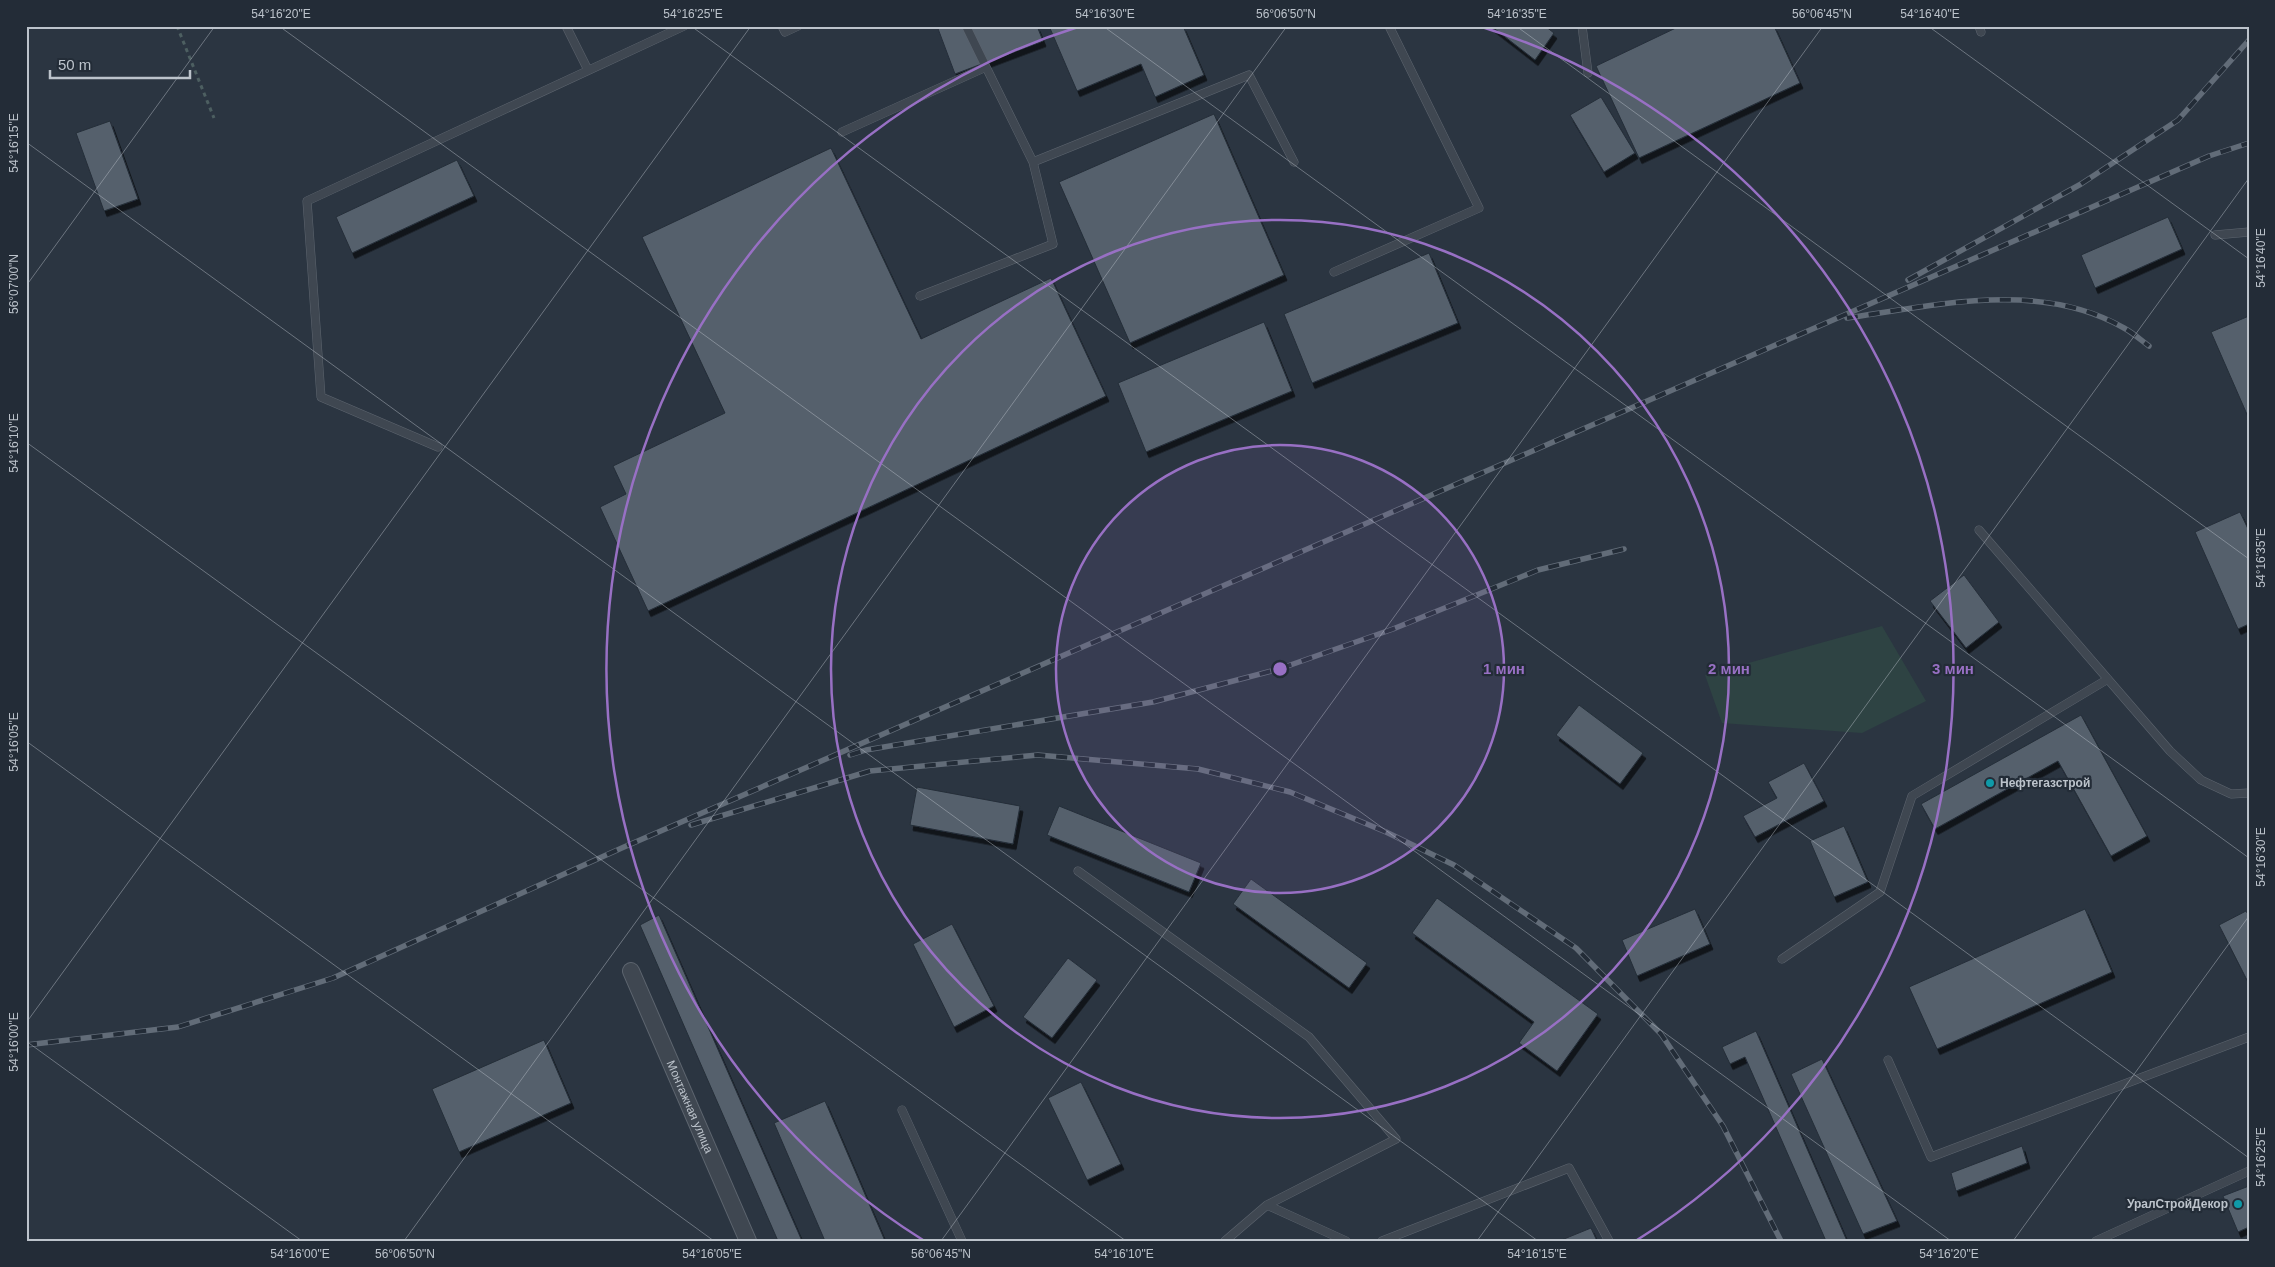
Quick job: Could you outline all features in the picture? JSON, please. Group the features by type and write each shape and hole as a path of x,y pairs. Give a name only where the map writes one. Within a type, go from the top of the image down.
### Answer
{"street":[{"name":"Монтажная улица","path":"631,971 748,1241"}],"lane":[{"path":"566,26 588,70"},
{"path":"438,447 321,397 307,201 684,26"},
{"path":"782,26 785,32 798,26"},
{"path":"920,296 1053,244 1033,162 966,26"},
{"path":"1334,272 1479,208 1389,26"},
{"path":"1582,26 1588,73"},
{"path":"842,132 986,67"},
{"path":"1033,162 1249,75 1294,162"},
{"path":"2215,235 2249,232"},
{"path":"1979,530 2170,751 2201,780 2231,794 2249,793"},
{"path":"1782,959 1880,892 1912,796 2108,679"},
{"path":"1078,871 1309,1037 1396,1140 1267,1206 1225,1241"},
{"path":"1888,1060 1931,1156 2249,1038"},
{"path":"902,1110 962,1241"},
{"path":"1382,1241 1568,1168 1609,1241"},
{"path":"2096,1241 2249,1171"},
{"path":"1267,1206 1346,1241"}],"path":[{"path":"177,26 214,118"}],"green space":[{"path":"1882,626 1926,701 1862,733 1722,723 1705,675"}],"building":[{"path":"937,26 1037,26 1043,41 955,74"},
{"path":"1049,26 1183,26 1204,75 1155,97 1141,64 1077,91"},
{"path":"1491,26 1545,26 1554,33 1535,60"},
{"path":"1680,26 1774,26 1800,83 1639,158 1596,66"},
{"path":"1601,97 1635,153 1604,172 1570,115"},
{"path":"1214,114 1284,275 1130,343 1059,182"},
{"path":"110,121 138,199 104,211 76,133"},
{"path":"831,148 921,339 1051,278 1106,396 648,611 600,507 626,494 613,466 725,413 642,237"},
{"path":"457,160 474,196 352,253 336,217"},
{"path":"2168,217 2182,249 2095,288 2081,255"},
{"path":"1429,253 1458,323 1312,383 1284,314"},
{"path":"2249,316 2249,419 2211,332"},
{"path":"1264,322 1292,391 1146,452 1118,383"},
{"path":"2240,512 2249,531 2249,624 2238,629 2195,532"},
{"path":"1964,575 1999,622 1966,648 1930,601"},
{"path":"1579,705 1643,753 1620,784 1556,735"},
{"name":"Нефтегазстрой","path":"2081,715 2147,836 2111,856 2058,761 1935,829 1921,804"},
{"path":"1804,763 1824,801 1755,837 1743,816 1777,798 1768,782"},
{"path":"917,787 1020,806 1013,844 910,825"},
{"path":"1059,806 1201,863 1189,892 1047,835"},
{"path":"1844,826 1868,882 1834,897 1810,841"},
{"path":"1251,879 1367,963 1349,988 1233,904"},
{"path":"1437,898 1598,1014 1557,1071 1519,1043 1534,1022 1412,933"},
{"path":"1695,909 1710,944 1637,976 1622,940"},
{"path":"2085,909 2112,972 1937,1049 1909,987"},
{"path":"2246,911 2249,916 2249,984 2219,925"},
{"path":"659,915 802,1241 778,1241 640,925"},
{"path":"952,924 994,1006 954,1027 913,944"},
{"path":"1068,958 1097,980 1052,1038 1023,1017"},
{"path":"1756,1031 1847,1241 1826,1241 1745,1057 1730,1064 1722,1047"},
{"path":"544,1040 571,1103 459,1152 432,1089"},
{"path":"1822,1059 1897,1221 1863,1234 1791,1074"},
{"path":"1081,1082 1121,1164 1087,1180 1048,1098"},
{"path":"825,1101 885,1241 825,1241 774,1123"},
{"path":"2022,1146 2027,1163 1956,1191 1951,1173"},
{"name":"УралСтройДекор","path":"2249,1186 2249,1227 2238,1232 2223,1196"},
{"path":"1591,1228 1597,1241 1559,1241"}],"railway":[{"path":"1908,280 2081,184 2178,120 2249,40"},
{"path":"26,1045 178,1027 333,978 624,847 2209,156 2249,143"},
{"path":"1847,318 1952,303 2023,300 2058,304 2092,313 2124,328 2149,346"},
{"path":"850,755 866,750 1153,702 1279,669 1393,629 1538,570 1624,549"},
{"path":"691,825 870,771 1038,755 1198,769 1290,792 1386,832 1454,865 1576,948 1661,1034 1723,1126 1781,1241"}],"place":[{"name":"Нефтегазстрой","path":"1990,783"},
{"name":"УралСтройДекор","path":"2238,1204"}]}
